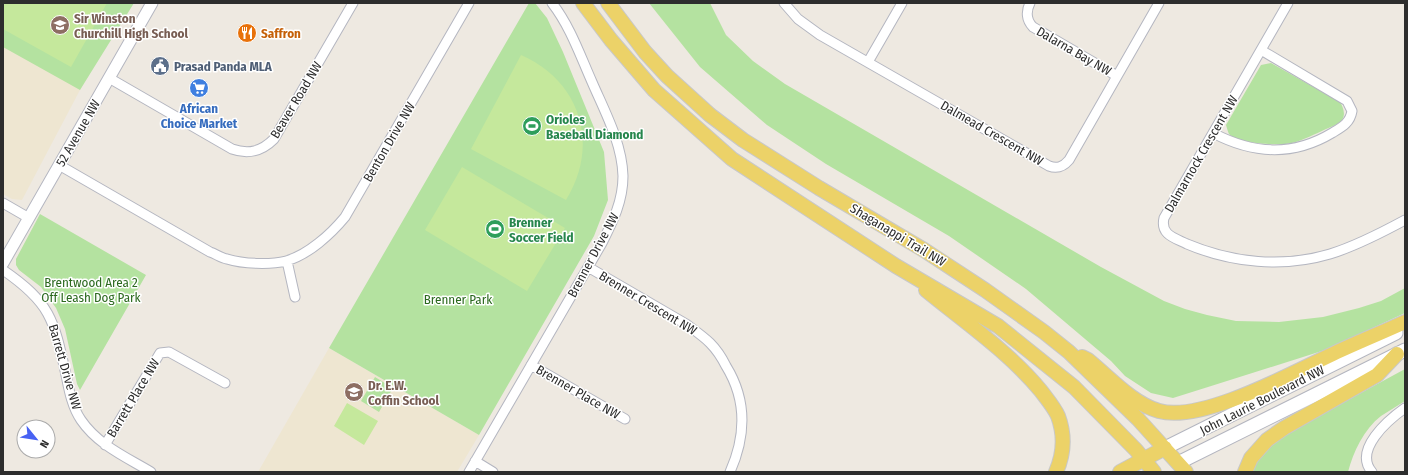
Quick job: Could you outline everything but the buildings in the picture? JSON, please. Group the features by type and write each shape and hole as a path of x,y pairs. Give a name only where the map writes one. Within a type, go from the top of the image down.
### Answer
{"main road":[{"name":"Shaganappi Trail NW","path":"583,3 611,40 654,90 732,159 896,266 998,326 1074,387 1144,459 1154,472"},
{"name":"Shaganappi Trail NW","path":"608,3 645,52 668,76 710,115 743,140 819,188 924,250 979,286 1044,332 1068,352 1138,419 1182,468"},
{"path":"896,266 998,348 1032,380 1050,402 1058,414 1063,434 1063,447 1056,472"},
{"path":"1068,352 1088,360 1127,393 1155,410 1168,413 1185,413 1203,409 1253,391 1405,322"},
{"name":"John Laurie Boulevard NW","path":"1120,472 1405,328"},
{"path":"1245,472 1251,458 1267,440 1284,428 1377,375 1401,352"},
{"name":"John Laurie Boulevard NW","path":"1160,472 1182,468 1401,352"}],"street":[{"name":"52 Avenue NW","path":"3,263 152,3"},
{"name":"Beaver Road NW","path":"109,78 232,149 244,152 257,151 264,148 274,139 353,3"},
{"name":"Benton Drive NW","path":"59,165 210,252 227,259 246,263 287,261 316,245 338,226 345,217 469,3"},
{"name":"Brenner Drive NW","path":"469,472 606,236 617,212 622,189 622,161 616,137 568,27 552,3"},
{"name":"Dalmead Crescent NW","path":"784,3 798,19 820,35 1049,166 1057,168 1063,166 1069,160 1159,3"},
{"path":"868,62 902,3"},
{"name":"Dalarna Bay NW","path":"1030,3 1027,14 1028,20 1033,27 1117,76"},
{"name":"Dalmarnock Crescent NW","path":"1288,3 1164,218 1164,230 1170,236 1204,251 1227,257 1246,260 1288,262 1330,254 1367,240 1405,220"},
{"path":"1213,133 1228,141 1258,150 1288,150 1324,138 1349,121 1352,111 1347,101 1261,50"},
{"path":"3,203 29,218"},
{"path":"287,261 295,297"},
{"name":"Brenner Crescent NW","path":"588,267 686,324 700,334 716,350 733,377 741,401 742,431 736,459 730,472"},
{"name":"Barrett Drive NW","path":"3,270 33,293 46,310 55,326 69,390 74,408 80,420 91,433 105,445 151,472"},
{"name":"Barrett Place NW","path":"105,445 160,353 169,352 225,384"},
{"name":"Brenner Place NW","path":"531,365 626,419"},
{"path":"1372,472 1368,467 1366,456 1371,443 1388,421 1405,408"},
{"path":"475,461 494,472"}],"shaded area":[{"path":"3,3 131,3 80,90 22,200 12,199 3,194"},
{"name":"Dr. E.W. Coffin School","path":"329,348 479,435 457,472 258,472"}],"green space":[{"name":"Sir Winston Churchill High School","path":"3,3 134,3 80,90 3,47"},
{"path":"3,3 107,3 71,67 3,29"},
{"name":"Brenner Park","path":"529,3 535,3 547,18 563,52 604,152 608,200 594,236 479,435 329,348"},
{"path":"649,3 710,3 726,35 753,61 785,84 1101,267 1164,301 1185,309 1236,321 1279,322 1323,317 1359,308 1381,301 1405,288 1405,313 1325,350 1208,387 1173,398 1151,393 1125,376 1111,361 1026,289 949,236 826,164 767,125 700,67"},
{"name":"Orioles Baseball Diamond","path":"521,55 542,66 558,81 571,98 579,117 583,137 582,158 576,179 566,200 471,149"},
{"path":"1271,63 1340,102 1344,113 1342,120 1339,123 1305,139 1286,144 1250,142 1241,140 1229,134 1226,125 1261,65"},
{"name":"Brenner Soccer Field","path":"462,167 565,228 527,291 425,230"},
{"name":"Brentwood Area 2 Off Leash Dog Park","path":"40,214 146,275 80,390 77,384 65,329 56,308 41,287 19,270 16,265 16,259"},
{"path":"1405,369 1405,401 1381,416 1369,427 1356,449 1348,472 1252,472 1260,457 1276,439"},
{"path":"375,377 393,388 379,412 361,401"},
{"path":"347,403 378,421 364,445 334,426"}],"place":[{"name":"Sir Winston Churchill High School","path":"60,25"},
{"name":"Saffron","path":"247,33"},
{"name":"Prasad Panda MLA","path":"160,66"},
{"name":"African Choice Market","path":"199,88"},
{"name":"Orioles Baseball Diamond","path":"532,126"},
{"name":"Brenner Soccer Field","path":"495,229"},
{"name":"Dr. E.W. Coffin School","path":"354,392"}]}
